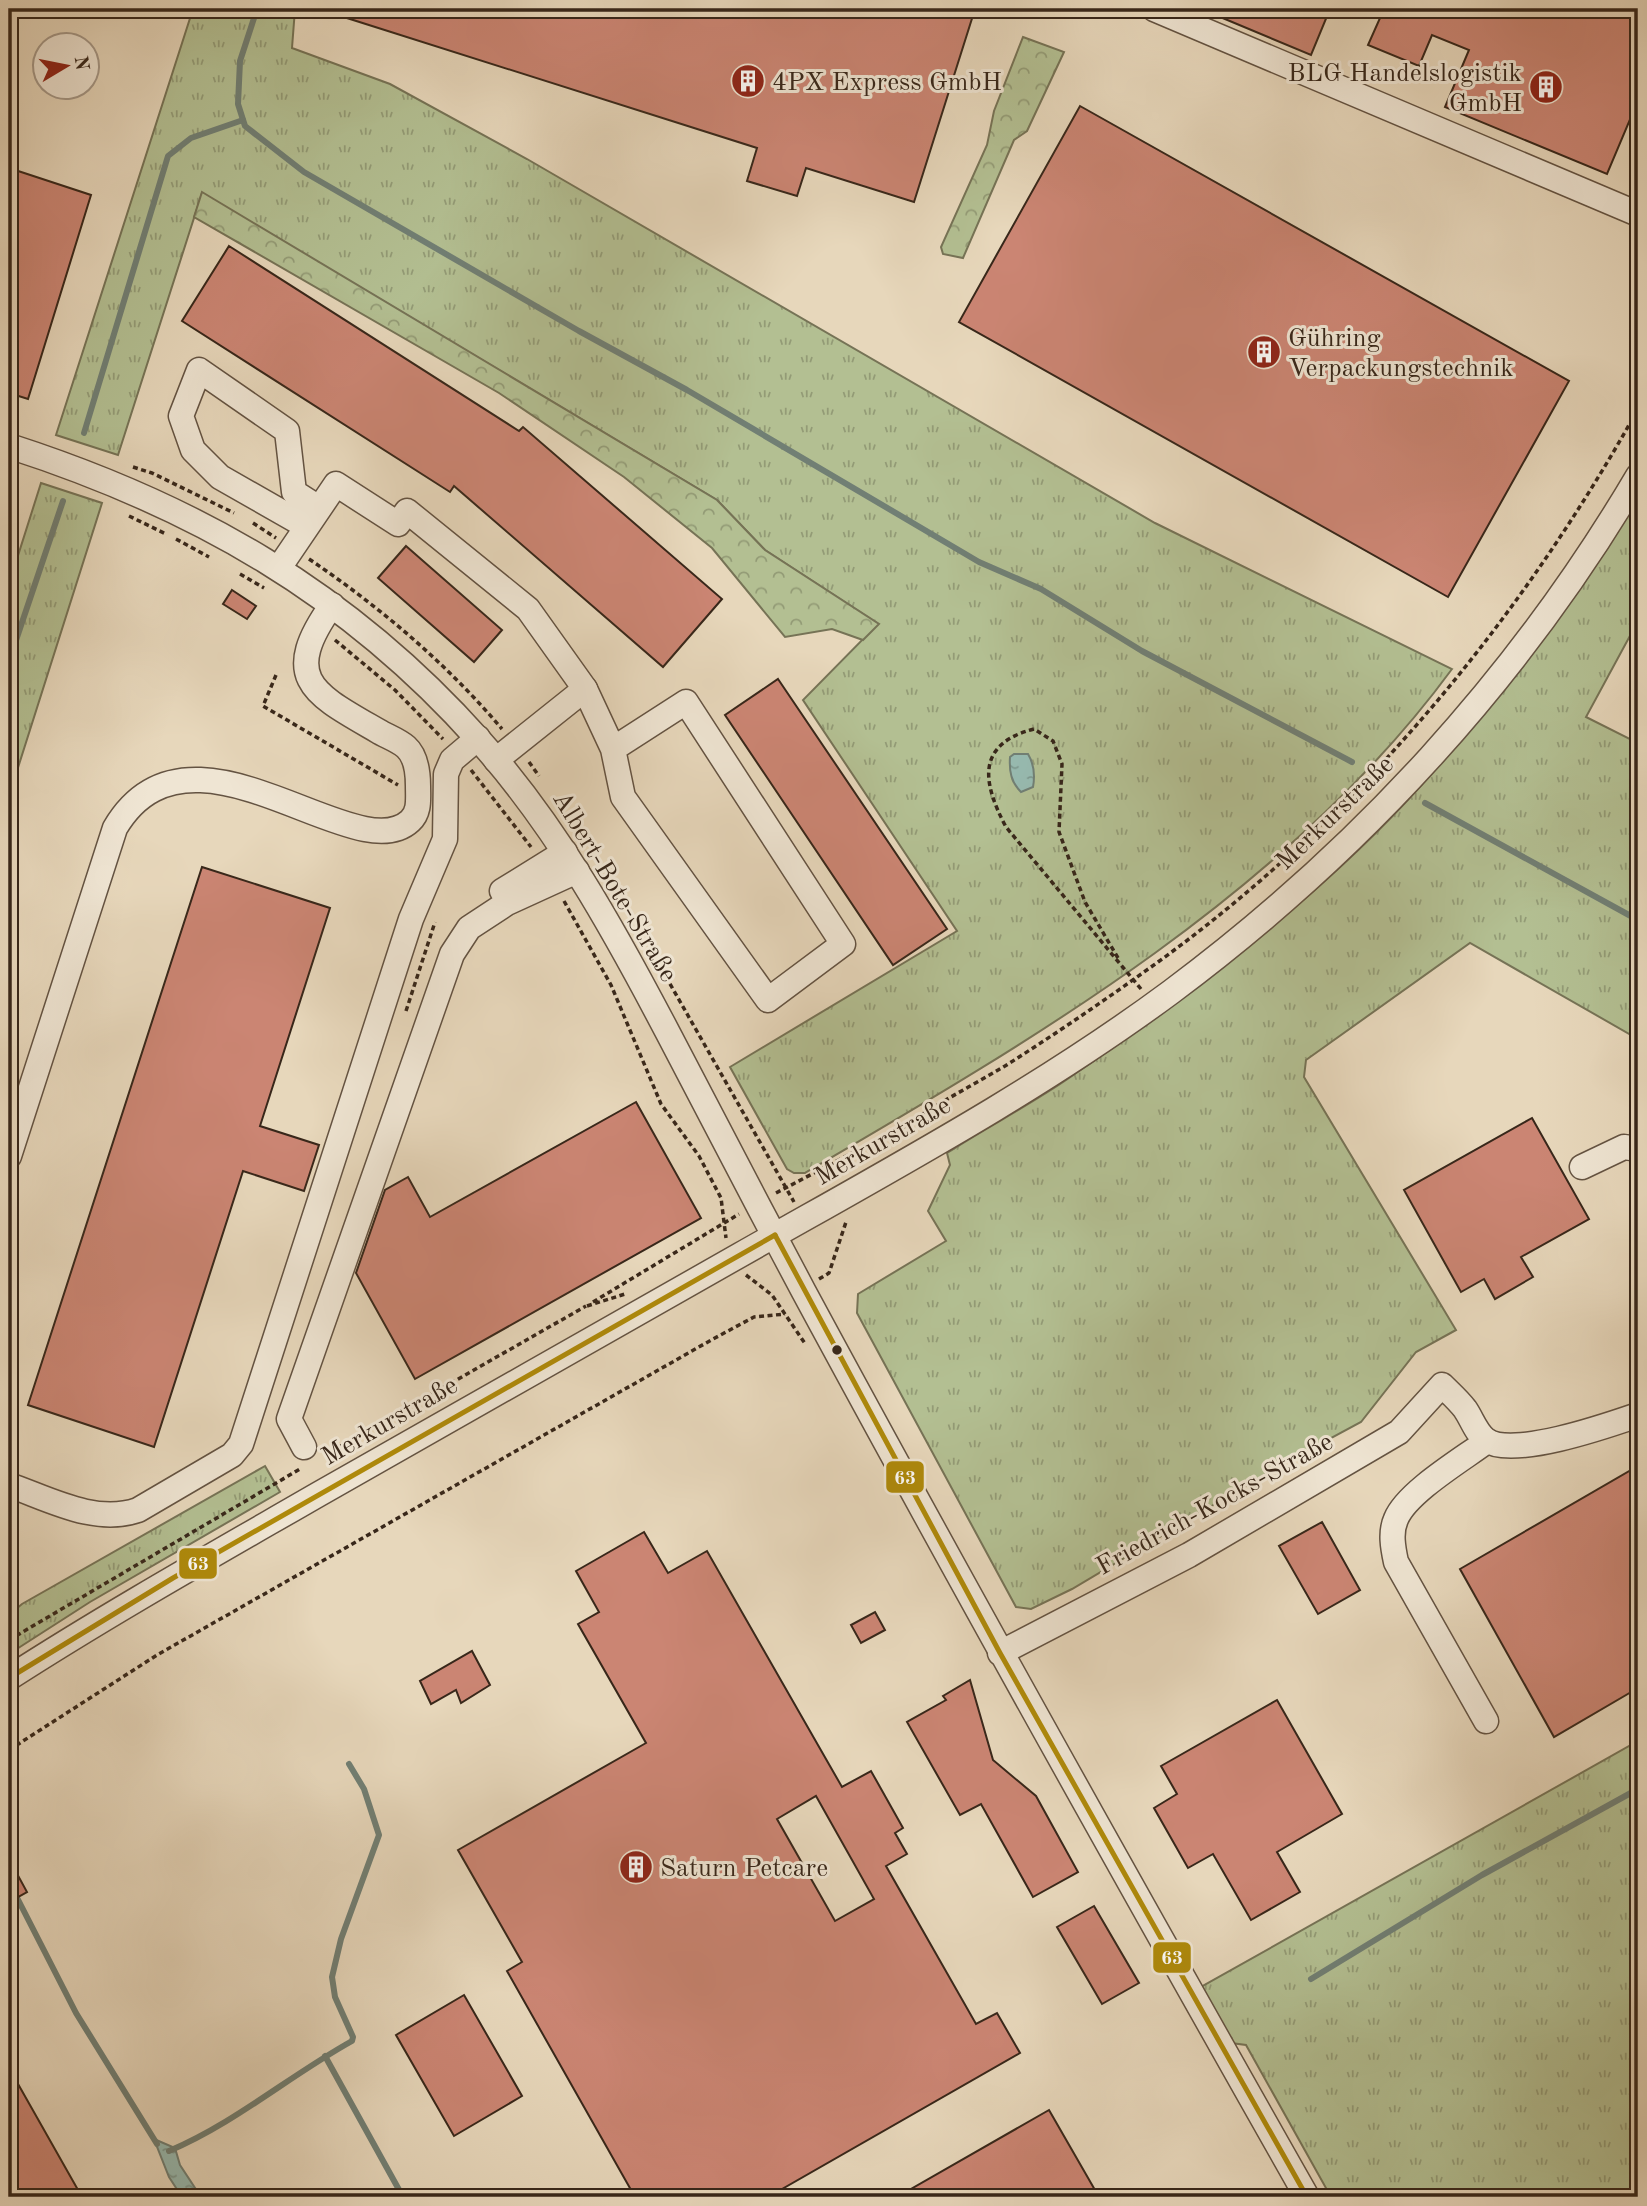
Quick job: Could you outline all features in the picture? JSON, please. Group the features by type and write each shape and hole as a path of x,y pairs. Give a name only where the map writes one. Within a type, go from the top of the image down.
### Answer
{"street":[{"path":"1154,9 1638,214"},
{"path":"199,370 287,431 294,492 312,517 220,477 193,450 181,416 199,370"},
{"name":"Albert-Bote-Straße","path":"9,446 127,487 172,508 279,568 332,605 420,680 478,738 496,760 571,862 636,974 1000,1653 1307,2197"},
{"name":"Merkurstraße","path":"9,1678 183,1572 1023,1091 1153,1004 1239,939 1308,880 1422,768 1465,719 1551,609 1638,476"},
{"path":"279,568 336,484 398,524 407,511 528,609 585,688 614,749 623,797 768,1000 843,943 686,702 614,749"},
{"path":"9,1156 115,828 137,800 174,782 209,778 365,828 397,829 415,816 418,806 418,775 406,747 323,700 312,687 306,668 307,648 314,629 332,605"},
{"path":"496,760 585,688"},
{"path":"9,1485 98,1515 122,1516 138,1510 232,1455 241,1444 411,919 445,839 446,774 452,760 478,738"},
{"path":"309,1457 289,1419 396,1110 444,943 461,917 571,862"},
{"path":"1582,1167 1625,1147 1638,1149"},
{"name":"Friedrich-Kocks-Straße","path":"1000,1653 1189,1555 1399,1432 1442,1385 1466,1410 1487,1441"},
{"path":"1486,1721 1396,1562 1393,1536 1396,1517 1412,1499 1487,1441 1512,1447 1602,1427 1638,1415"}],"path":[{"path":"901,1127 1004,1066 1134,979 1243,895 1324,822 1397,748 1458,677 1533,581 1603,473 1638,409"},
{"path":"276,675 263,706 402,788"},
{"path":"1118,958 1085,902 1059,832 1062,764 1053,741 1034,729 1006,738 992,752 989,775 992,801 1006,827 1118,958 1153,1004"},
{"path":"406,1013 436,920"},
{"path":"778,1302 829,1273 848,1215"},
{"path":"9,1640 309,1457 587,1306"},
{"path":"9,1750 158,1655 713,1339 754,1317 785,1314"}],"green space":[{"path":"193,9 295,9 292,48 390,84 527,159 1155,523 1452,669 1387,749 1315,822 1238,890 1155,953 982,1068 805,1173 794,1173 787,1169 730,1067 957,931 803,700 878,624 765,550 717,500 202,193 118,455 56,435"},
{"path":"1023,37 1064,52 1027,131 1014,140 963,258 943,254 941,247 987,145 994,111"},
{"path":"202,192 717,500 765,550 879,624 863,640 832,629 785,637 712,548 624,477 499,393 194,217"},
{"path":"41,483 102,503 9,796 9,584"},
{"path":"1638,495 1638,621 1586,717 1638,743 1638,1039 1470,943 1306,1060 1304,1077 1456,1330 1416,1352 1361,1422 1279,1466 1072,1589 1031,1609 1016,1607 857,1313 858,1294 946,1241 928,1211 950,1165 947,1153 1054,1088 1157,1016 1287,914 1368,841 1438,767 1500,693 1558,616"},
{"path":"265,1466 280,1492 90,1602 9,1654 9,1615 22,1604"},
{"path":"1638,1741 1638,2197 1331,2197 1246,2045 1231,2043 1201,1987"}],"water":[{"path":"1014,754 1028,754 1033,766 1033,787 1021,792 1010,772 1010,757"},
{"path":"154,2139 175,2148 180,2165 201,2197 182,2197 169,2177"}],"building":[{"name":"4PX Express GmbH","path":"329,9 975,9 914,202 806,168 797,196 747,181 757,148 328,12"},
{"name":"BLG Handelslogistik GmbH","path":"1201,9 1330,9 1311,55"},
{"name":"BLG Handelslogistik GmbH","path":"1384,9 1638,9 1638,120 1631,117 1607,174 1445,107 1469,50 1432,35 1419,66 1368,45"},
{"name":"Gühring Verpackungstechnik","path":"1080,106 1569,381 1448,597 959,322"},
{"path":"9,168 91,195 28,399 9,393"},
{"path":"229,246 519,431 523,427 722,599 663,667 454,486 450,492 182,321"},
{"path":"406,546 502,630 474,662 378,578"},
{"path":"232,590 256,606 247,619 223,604"},
{"path":"778,679 947,929 893,965 725,715"},
{"path":"202,867 330,908 260,1126 319,1145 304,1191 243,1171 154,1447 28,1405"},
{"path":"636,1102 701,1218 415,1379 356,1273 385,1190 408,1177 430,1217"},
{"path":"1532,1118 1589,1219 1521,1257 1533,1277 1495,1299 1484,1279 1461,1292 1404,1190"},
{"path":"1638,1466 1638,1688 1554,1737 1460,1569"},
{"path":"1322,1522 1360,1590 1318,1614 1279,1546"},
{"name":"Saturn Petcare","path":"644,1532 668,1573 707,1551 842,1787 871,1771 903,1828 895,1833 907,1854 886,1866 976,2024 997,2013 1020,2053 768,2197 635,2197 507,1971 522,1962 458,1850 646,1743 578,1624 599,1612 576,1571","holes":["816,1796 874,1899 835,1921 777,1819"]},
{"path":"875,1612 885,1630 861,1643 851,1625"},
{"path":"472,1651 490,1685 461,1703 456,1690 431,1704 420,1681"},
{"path":"970,1680 993,1760 1036,1796 1078,1872 1033,1897 981,1804 960,1815 907,1722 946,1700 943,1696"},
{"path":"1277,1700 1342,1814 1277,1852 1300,1892 1251,1920 1213,1854 1188,1868 1154,1808 1177,1794 1161,1766"},
{"path":"9,1859 27,1892 9,1902"},
{"path":"1094,1906 1139,1983 1102,2004 1057,1927"},
{"path":"464,1995 522,2096 454,2136 396,2035"},
{"path":"9,2068 82,2197 9,2197"},
{"path":"1049,2110 1099,2197 897,2197"}],"waterway":[{"path":"257,9 240,61 238,104 245,126 304,172 579,331 687,390 979,562 1041,589 1142,651 1352,762"},
{"path":"84,433 168,156 191,138 243,120"},
{"path":"9,661 63,501"},
{"path":"1425,803 1638,920"},
{"path":"169,2151 217,2127 352,2041 353,2037 335,1997 332,1977 341,1939 379,1835 364,1789 349,1764"},
{"path":"1311,1979 1482,1875 1638,1789"},
{"path":"9,1882 76,2013 157,2144"},
{"path":"325,2056 403,2197"}],"transit line":[{"name":"63","path":"775,1235 1000,1653 1307,2197"},
{"name":"63","path":"9,1678 173,1578 775,1235"}],"place":[{"name":"4PX Express GmbH","path":"748,81"},
{"name":"BLG Handelslogistik GmbH","path":"1546,87"},
{"name":"Gühring Verpackungstechnik","path":"1264,352"},
{"name":"Saturn Petcare","path":"636,1867"}]}
